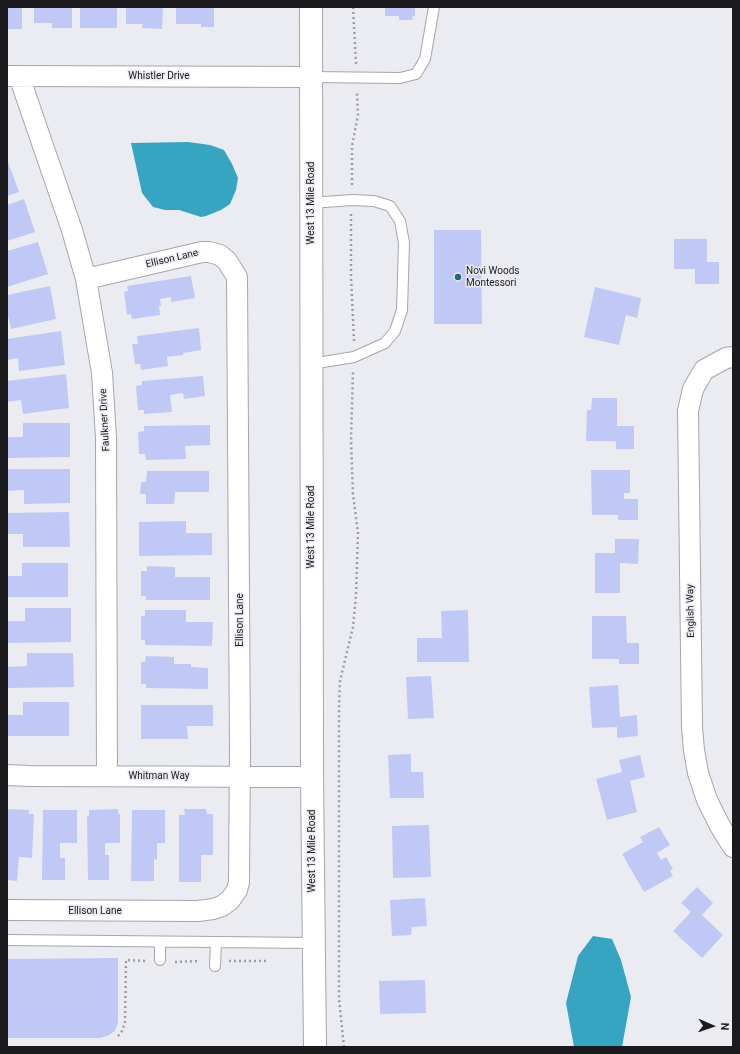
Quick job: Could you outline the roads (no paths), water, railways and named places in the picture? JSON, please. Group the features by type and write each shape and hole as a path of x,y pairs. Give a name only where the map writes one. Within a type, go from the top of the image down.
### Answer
{"street":[{"name":"West 13 Mile Road","path":"310,7 312,777 315,1047"},
{"name":"Whistler Drive","path":"13,76 311,77"},
{"name":"Faulkner Drive","path":"13,76 72,230 86,279 101,368 106,438 107,776"},
{"name":"Ellison Lane","path":"7,910 198,911 222,906 233,895 239,882 240,777 237,277 227,261 220,255 202,252 86,279"},
{"name":"English Way","path":"733,357 726,358 704,370 693,388 688,411 692,727 694,750 698,773 707,800 720,826 733,847"},
{"name":"Whitman Way","path":"7,774 19,776 312,777"}],"lane":[{"path":"311,77 400,78 416,74 425,59 434,7"},
{"path":"311,203 352,200 374,201 390,206 400,221 404,243 402,310 395,331 384,343 354,357 311,364"},
{"path":"7,940 313,943"},
{"path":"156,961 160,942"},
{"path":"215,964 216,942"}],"water":[{"path":"188,142 210,145 224,150 238,178 236,190 230,204 221,210 206,216 201,217 179,210 165,210 153,207 142,193 131,143"},
{"path":"593,936 612,939 621,960 631,997 622,1047 574,1047 566,1003 578,956"}],"place":[{"name":"Novi Woods Montessori","path":"458,277"}]}
